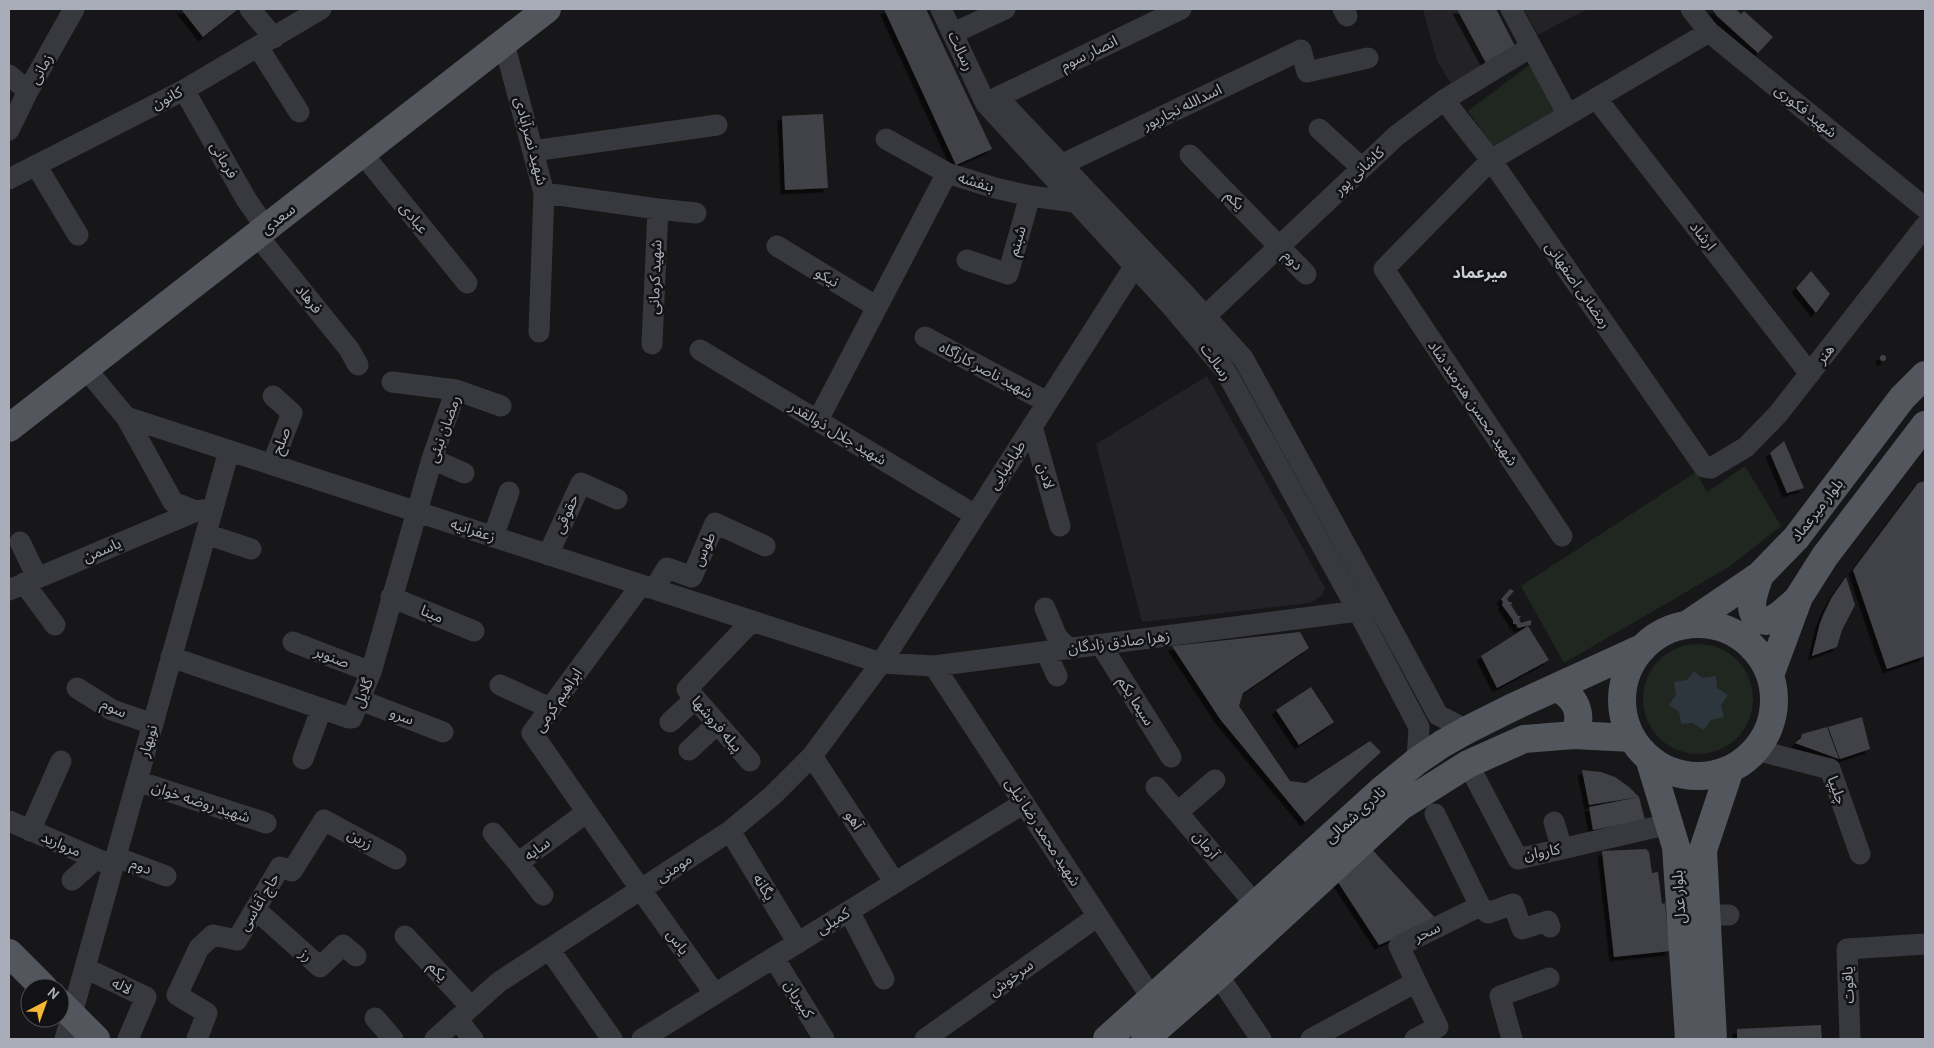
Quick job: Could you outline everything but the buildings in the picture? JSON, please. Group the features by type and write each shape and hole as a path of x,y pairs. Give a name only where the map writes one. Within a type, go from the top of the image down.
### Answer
{"main road":[{"name":"سعدی","path":"9,428 547,9"},
{"path":"1902,398 1925,352"},
{"name":"بلوار میرعماد","path":"1688,624 1760,575 1796,538 1902,398 1925,374"},
{"path":"1770,675 1796,601 1825,556 1925,425"},
{"path":"1760,575 1753,599 1752,610 1756,618 1763,621 1772,620 1796,601"},
{"path":"1688,624 1714,625 1738,635 1758,652 1770,675 1774,688 1773,714 1764,739 1756,750 1744,761 1730,769 1702,776 1674,772 1641,748 1624,715 1622,691 1628,668 1642,648 1663,632 1688,624"},
{"name":"نادری شمالی","path":"1107,1039 1255,904 1417,761 1467,730 1642,648"},
{"path":"1555,688 1568,694 1577,706 1579,721 1574,735"},
{"name":"نادری شمالی","path":"1145,1039 1218,975 1278,932 1400,807 1468,764 1524,739 1574,735 1641,748"},
{"name":"بلوار عدل","path":"1641,748 1676,846 1689,1039"},
{"name":"بلوار عدل","path":"1713,1039 1718,915 1703,850 1730,769"},
{"path":"9,953 34,978"},
{"path":"9,976 20,986"},
{"path":"70,1026 96,1039"}],"street":[{"name":"زمانی","path":"9,130 28,91 74,9"},
{"path":"250,9 299,112"},
{"name":"کانون","path":"9,179 184,90 322,9"},
{"name":"رسالت","path":"941,9 986,104 1134,267 1198,323 1243,358 1438,715 1467,730"},
{"name":"رسالت","path":"953,9 998,97 1063,164 1198,323 1358,611 1419,727 1417,761"},
{"path":"962,29 1005,9"},
{"name":"انصار سوم","path":"998,97 1181,9"},
{"path":"1511,9 1568,115"},
{"name":"شهید فکوری","path":"1692,9 1709,32 1925,208"},
{"path":"1491,160 1709,32"},
{"name":"شهید نصرآبادی","path":"504,43 544,193 539,332"},
{"name":"کاشانی پور","path":"1198,323 1396,136 1444,100 1531,47"},
{"name":"اسدالله نجارپور","path":"1063,164 1301,50 1307,72 1368,58"},
{"path":"9,75 28,91"},
{"name":"فرمانی","path":"184,90 246,199 261,232"},
{"name":"ارشاد","path":"1596,98 1810,374"},
{"name":"رمضانی اصفهانی","path":"1444,100 1491,160 1704,467 1710,468"},
{"path":"533,151 717,125"},
{"path":"1320,129 1362,168"},
{"name":"بنفشه","path":"886,139 947,174 1030,196 1074,202"},
{"name":"عبادی","path":"362,153 467,283"},
{"name":"یکم","path":"1190,155 1280,246"},
{"name":"شهید محسن هنرمند شاد","path":"1491,160 1384,269 1562,536"},
{"path":"36,165 78,235"},
{"path":"818,420 947,174"},
{"path":"544,193 696,214"},
{"name":"شبنم","path":"967,260 1008,274 1030,196"},
{"name":"شهید کرمانی","path":"652,344 658,209"},
{"name":"هنر","path":"1710,468 1746,447 1778,414 1925,226"},
{"name":"فرهاد","path":"261,232 350,350 358,365"},
{"name":"نیکو","path":"777,246 877,307"},
{"name":"دوم","path":"1280,246 1306,274"},
{"name":"طباطبایی","path":"881,663 1134,267"},
{"name":"شهید ناصر کارآگاه","path":"925,338 1048,402"},
{"name":"شهید جلال ذوالقدر","path":"700,350 975,515"},
{"path":"86,369 126,418 173,502 205,509"},
{"path":"392,382 456,390"},
{"name":"رمضان نبئی","path":"418,512 432,459 456,390 501,406"},
{"name":"صلح","path":"272,465 292,413 273,396"},
{"name":"زعفرانیه","path":"126,418 881,663"},
{"name":"لادن","path":"1032,426 1060,526"},
{"name":"نوبهار","path":"70,1009 84,968 108,861 137,781 206,534 205,509 229,451"},
{"path":"432,459 464,473"},
{"name":"حقوقی","path":"548,555 581,483 617,499"},
{"path":"493,537 509,492"},
{"name":"یاسمن","path":"23,583 205,509"},
{"name":"گلایل","path":"171,657 321,710 352,718 371,672 391,597 418,512"},
{"name":"طوس","path":"647,587 666,568 692,577 716,523 765,546"},
{"path":"206,534 251,549"},
{"path":"20,542 23,583 55,625"},
{"name":"ابراهیم کرمی","path":"641,890 532,733 647,587"},
{"name":"مینا","path":"391,597 474,631"},
{"name":"زهرا صادق زادگان","path":"881,663 934,666 1358,611 1377,602"},
{"path":"1045,608 1056,637 1069,649"},
{"name":"پیله فروشها","path":"750,761 687,689 752,621"},
{"name":"صنوبر","path":"293,642 371,672"},
{"name":"سیما یکم","path":"1101,645 1171,757"},
{"path":"1046,652 1057,676"},
{"name":"مومنی","path":"435,1039 499,982 730,831 772,796 812,756 881,663"},
{"name":"شهید محمد رضا نیلی","path":"934,666 1151,998"},
{"path":"500,685 550,708"},
{"name":"سوم","path":"77,688 112,710 153,724"},
{"path":"670,722 695,698"},
{"name":"سرو","path":"360,700 443,732"},
{"path":"303,759 321,710"},
{"path":"689,750 718,724"},
{"name":"چلیپا","path":"1756,750 1830,769 1860,854"},
{"name":"آهو","path":"812,756 895,883"},
{"path":"30,831 61,761"},
{"name":"کاروان","path":"1468,764 1518,859 1669,824"},
{"path":"1178,812 1215,780"},
{"name":"شهید روضه خوان","path":"137,781 266,823"},
{"name":"آرمان","path":"1156,787 1255,904"},
{"name":"کمیلی","path":"644,1039 1024,803"},
{"name":"سایه","path":"493,832 518,863 587,812"},
{"path":"1435,814 1480,906 1488,913 1513,904 1522,929 1548,921 1550,927"},
{"name":"زرین","path":"324,820 396,859"},
{"name":"حاج آغاسی","path":"177,995 199,948 212,935 237,940 280,867 292,871 324,820"},
{"name":"مروارید","path":"9,821 108,861"},
{"path":"1554,822 1562,849"},
{"name":"یگانه","path":"730,831 798,943"},
{"path":"72,880 108,861"},
{"name":"دوم","path":"108,861 166,876"},
{"path":"518,863 543,895"},
{"name":"یاس","path":"641,890 715,994"},
{"name":"سحر","path":"1416,982 1399,946 1480,906"},
{"name":"رز","path":"255,909 320,967 343,945 356,956"},
{"path":"849,911 884,979"},
{"name":"سرخوش","path":"925,1039 1098,916"},
{"name":"یکم","path":"405,936 464,1013 473,1039"},
{"name":"یاقوت","path":"1850,1039 1847,949 1925,944"},
{"path":"549,950 612,1039"},
{"name":"کبیریان","path":"774,958 824,1039"},
{"name":"لاله","path":"84,968 146,998 128,1039"},
{"path":"1218,975 1261,1039"},
{"path":"1512,1039 1500,996 1549,978"},
{"path":"1310,1039 1416,982 1438,1027 1415,1039"},
{"path":"146,998 160,1002 163,998 177,995 207,1013 197,1039"},
{"path":"375,1018 393,1039"}],"shaded area":[{"path":"1423,9 1496,9 1515,46 1452,85 1437,61"},
{"path":"1524,9 1587,9 1538,35"},
{"path":"1532,63 1560,115 1496,151 1468,111"},
{"path":"1207,376 1325,588 1322,595 1310,603 1142,622 1096,444"},
{"path":"1745,466 1781,526 1729,567 1564,663 1521,586 1696,472 1707,492"},
{"path":"1698,644 1719,649 1737,660 1748,678 1753,699 1748,720 1737,738 1719,749 1698,754 1677,749 1659,738 1648,720 1643,699 1648,678 1659,660 1677,649"},
{"path":"1694,671 1702,678 1716,676 1717,688 1728,695 1721,705 1724,717 1711,720 1704,730 1692,723 1681,724 1679,712 1669,705 1676,695 1674,682 1687,680"}],"district":[{"name":"میرعماد","path":"1480,272"}]}
